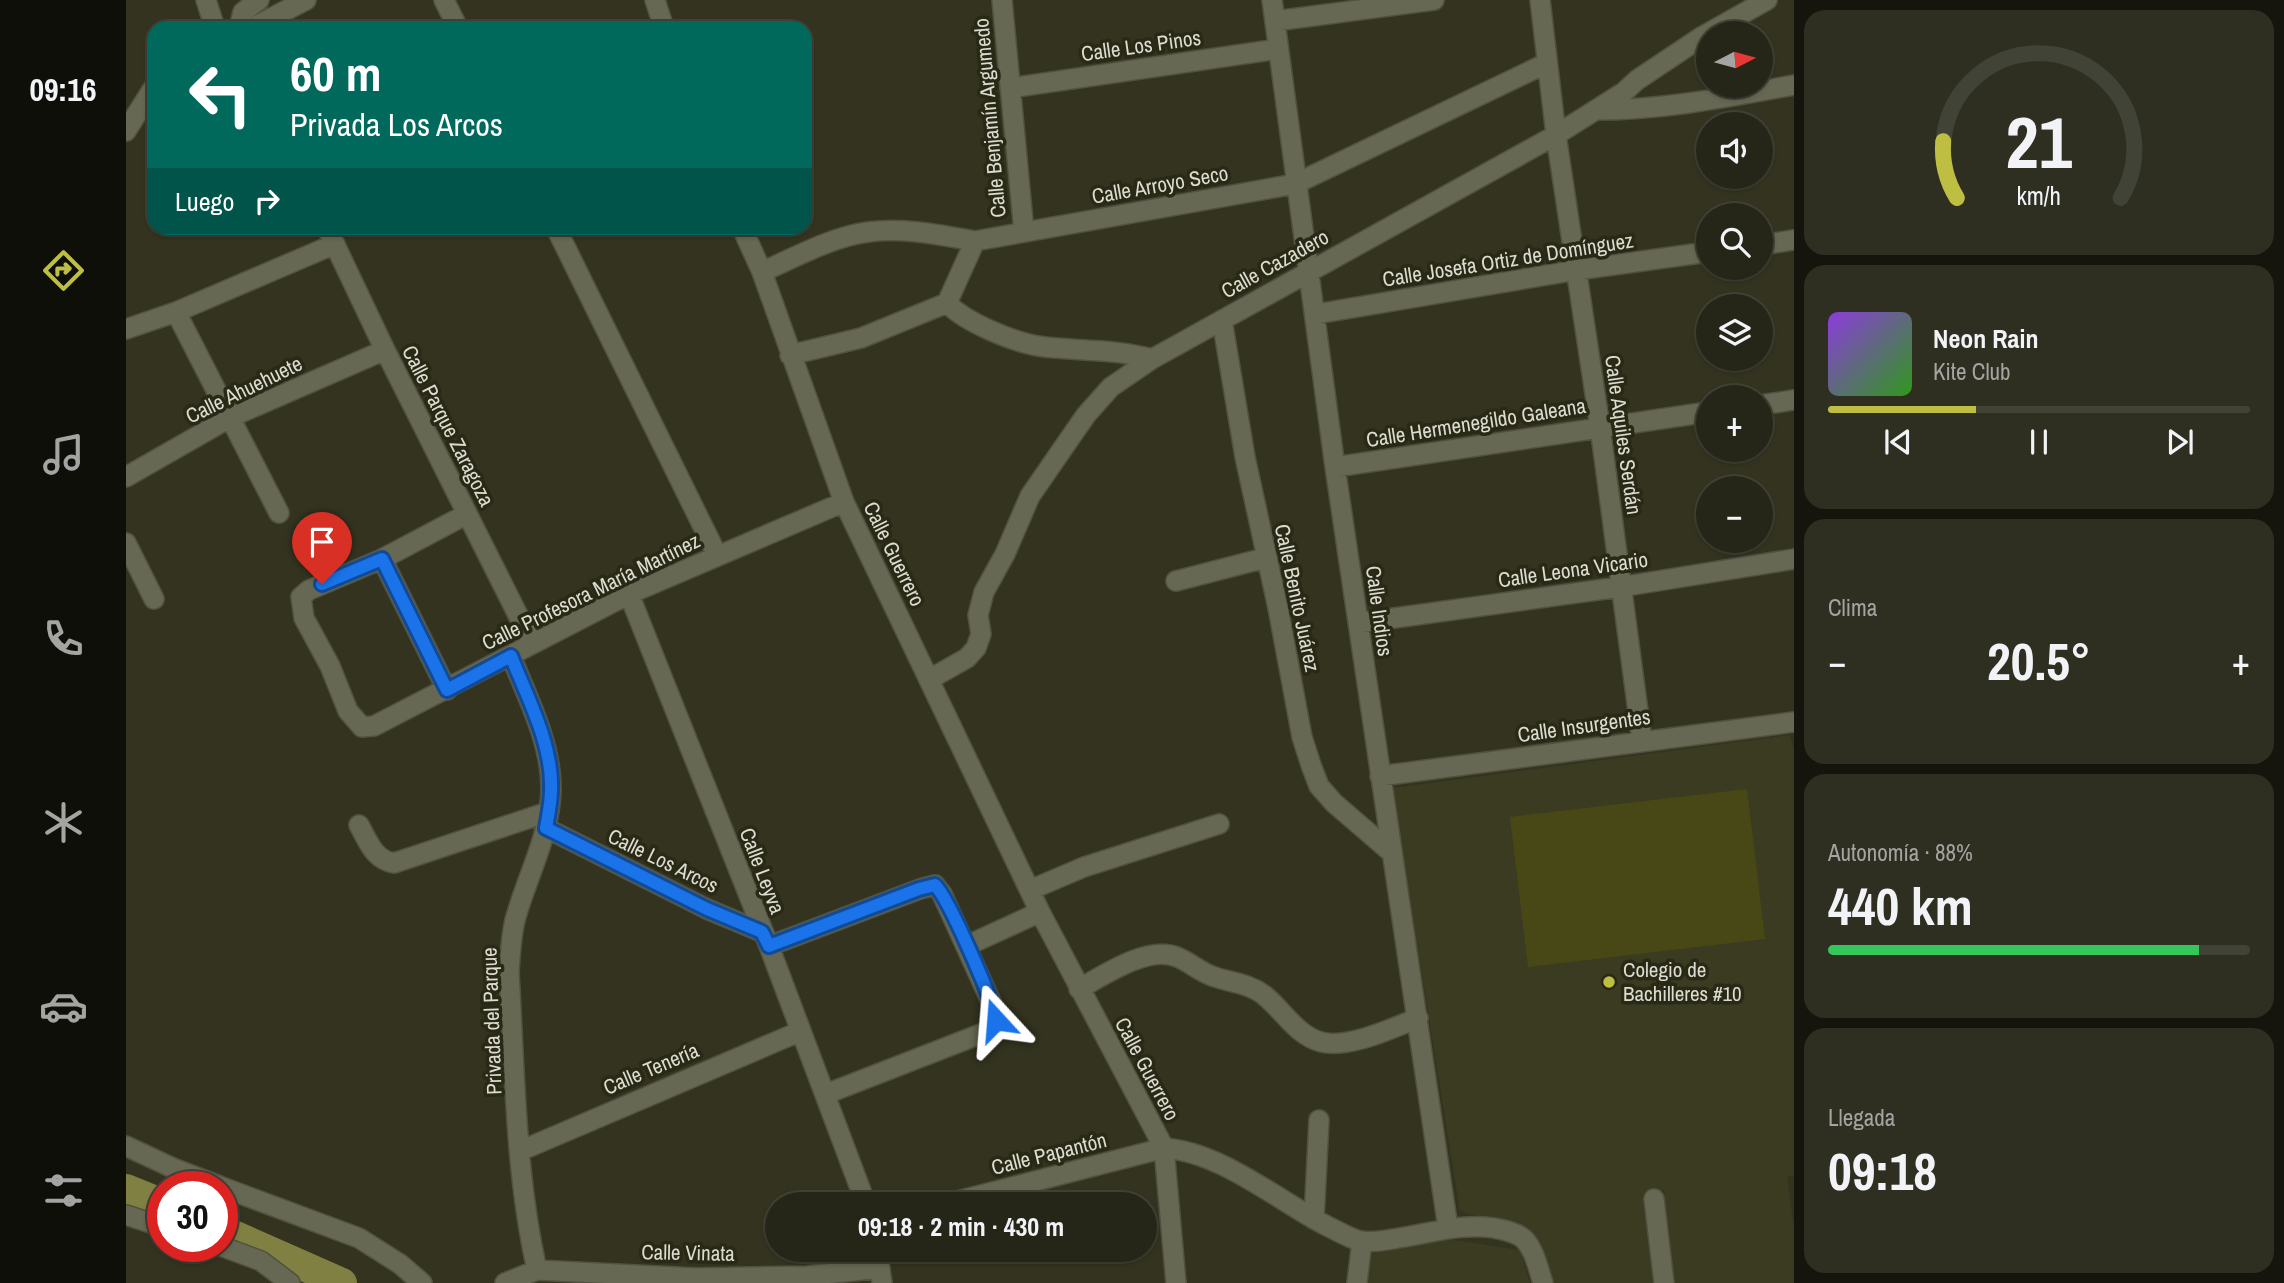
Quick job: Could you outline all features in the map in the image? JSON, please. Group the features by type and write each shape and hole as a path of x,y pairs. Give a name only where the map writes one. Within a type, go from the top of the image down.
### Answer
{"street":[{"path":"206,0 213,21"},
{"path":"241,21 243,12 260,0"},
{"path":"266,21 306,0"},
{"path":"444,0 454,21"},
{"path":"654,0 662,21"},
{"name":"Calle Benjamín Argumedo","path":"1002,0 1024,232"},
{"name":"Calle Indios","path":"1272,0 1335,467 1448,1228"},
{"path":"1275,21 1434,0"},
{"name":"Calle Aquiles Serdán","path":"1540,0 1556,135 1600,427 1642,741"},
{"name":"Calle Cazadero","path":"930,679 967,658 976,648 981,634 978,615 984,592 1005,554 1030,496 1086,415 1111,387 1152,359 1307,271 1556,135 1703,36 1767,0"},
{"name":"Calle Los Pinos","path":"1010,88 1278,49"},
{"name":"Calle Arroyo Seco","path":"762,272 834,242 867,232 922,232 975,241 1295,184 1547,64"},
{"path":"1596,110 1689,105 1794,85"},
{"path":"126,131 147,98"},
{"path":"559,235 717,555"},
{"name":"Calle Guerrero","path":"745,235 762,272 844,502 1040,912 1164,1148 1177,1283"},
{"path":"126,329 176,312 331,236"},
{"name":"Calle Parque Zaragoza","path":"331,236 532,643"},
{"path":"1773,243 1794,240"},
{"path":"790,355 877,332 947,303 975,241"},
{"name":"Calle Josefa Ortiz de Domínguez","path":"1315,314 1577,270 1696,254"},
{"path":"947,303 954,311 979,325 1032,344 1122,353 1152,359"},
{"path":"176,312 279,513"},
{"name":"Calle Benito Juárez","path":"1222,320 1245,457 1278,608 1302,737 1319,786 1343,813 1392,853"},
{"name":"Calle Ahuehuete","path":"126,477 230,417 385,350"},
{"path":"1773,403 1794,400"},
{"name":"Calle Hermenegildo Galeana","path":"1335,467 1696,414"},
{"name":"Calle Profesora María Martínez","path":"382,559 326,582 301,597 304,618 330,666 348,711 362,727 374,726 447,690 629,594 844,502"},
{"path":"447,690 382,559 467,514"},
{"path":"126,542 154,599"},
{"path":"1176,581 1265,558"},
{"name":"Calle Leona Vicario","path":"1358,623 1620,587 1794,559"},
{"name":"Calle Leyva","path":"629,594 826,1094 862,1192"},
{"name":"Privada del Parque","path":"511,656 540,730 551,790 547,820 515,920 509,974 520,1150 530,1239 537,1270"},
{"name":"Calle Insurgentes","path":"1380,776 1794,722"},
{"path":"359,825 375,853 383,860 394,863 547,820"},
{"name":"Calle Los Arcos","path":"547,820 765,939"},
{"path":"1030,890 1084,867 1219,824"},
{"path":"765,939 932,885 937,886 993,1006 996,1020 994,1025 965,1041 826,1094"},
{"path":"966,946 1040,912"},
{"path":"1079,989 1148,955 1168,954 1212,976 1236,981 1254,989 1304,1034 1322,1042 1338,1043 1372,1035 1418,1018"},
{"name":"Calle Tenería","path":"520,1150 801,1031"},
{"path":"1314,1219 1319,1120"},
{"path":"126,1146 181,1171"},
{"path":"1164,1148 1189,1152 1231,1170 1314,1219 1362,1241 1382,1241 1448,1228 1484,1227 1505,1230 1521,1237 1535,1255 1543,1283"},
{"name":"Calle Papantón","path":"993,1192 1164,1148"},
{"path":"238,1193 359,1238 400,1264 422,1283"},
{"path":"1654,1199 1664,1283"},
{"path":"126,1215 147,1222"},
{"path":"1357,1283 1362,1241"},
{"path":"238,1252 261,1261 290,1283"},
{"name":"Calle Vinata","path":"537,1270 696,1278 807,1276 880,1267"},
{"path":"505,1283 537,1270"}],"shaded area":[{"name":"Colegio de Bachilleres #10","path":"1790,735 1794,750 1794,1175 1787,1177 1794,1229 1794,1283 1673,1283 1664,1190 1643,1196 1653,1283 1551,1283 1529,1230 1460,1211 1392,788"},
{"path":"1747,789 1765,939 1528,967 1510,817"},
{"path":"1453,1240 1520,1250 1530,1283 1360,1283 1364,1248"}],"waterway":[{"path":"126,1189 147,1198"},
{"path":"238,1237 342,1283"}],"place":[{"name":"Colegio de Bachilleres #10","path":"1609,982"}],"route":[{"path":"322,584 382,559 447,690 511,656 540,730 547,759 551,790 546,828 707,909 762,932 769,946 935,885 942,894 966,946 993,1006 996,1020"}]}
